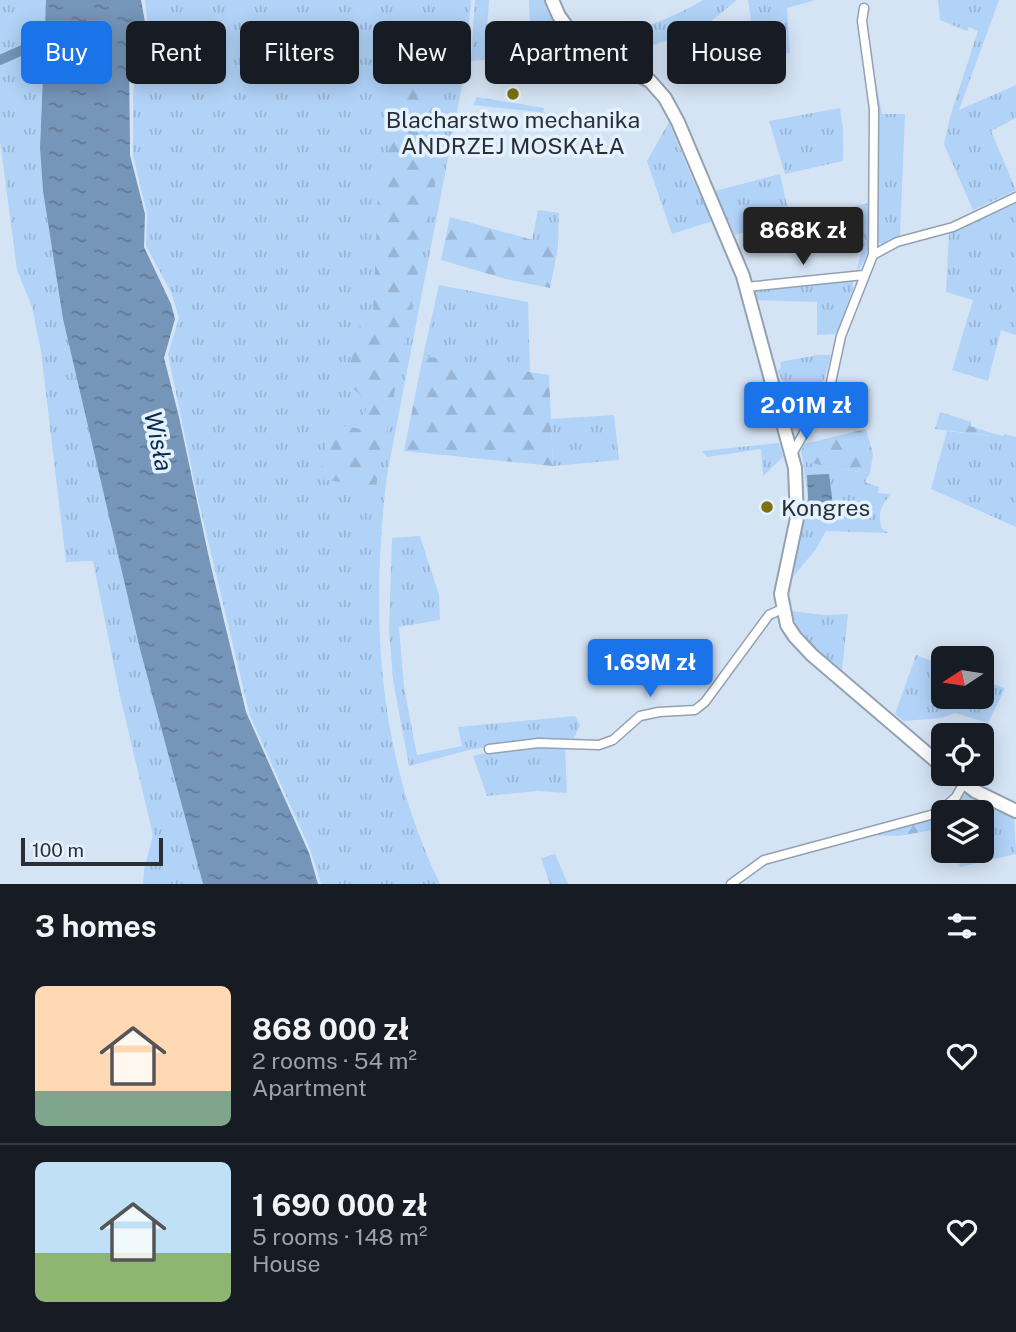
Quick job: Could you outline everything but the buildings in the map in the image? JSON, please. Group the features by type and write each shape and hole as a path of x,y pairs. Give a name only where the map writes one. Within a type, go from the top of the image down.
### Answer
{"street":[{"path":"552,0 566,27 583,45 650,80 665,98 678,122 746,287 797,479 798,504 794,533 782,581 782,609 790,630 812,656 931,756"},
{"path":"792,454 830,387 841,336 873,255 874,109 862,21 864,8"},
{"path":"873,255 897,243 953,227 1016,197"},
{"path":"746,287 864,275"},
{"path":"489,749 538,743 599,745 613,740 640,716 697,709 769,615 782,609"},
{"path":"731,884 764,860 938,813 956,797 962,786"},
{"path":"970,786 1016,811"}],"green space":[{"path":"0,0 46,0 45,21 21,21 21,84 43,84 40,148 43,191 63,319 124,578 203,884 143,884 153,835 120,696 93,561 66,562 41,351 32,307 17,270 0,141"},
{"path":"145,0 471,0 469,21 373,21 373,84 462,84 387,475 379,580 383,684 391,734 419,835 440,884 321,884 310,849 250,716 197,495 168,354 179,318 171,292 146,246 147,213 133,156 134,84 226,84 226,21 147,21"},
{"path":"475,0 489,0 488,21 485,21 485,60 471,61"},
{"path":"529,0 544,0 553,21 530,21"},
{"path":"703,0 737,0 711,21 667,21 667,40 653,45 653,24"},
{"path":"748,0 816,0 787,8 790,53 786,53 786,21 751,21"},
{"path":"938,0 999,0 959,110 1016,85 1016,118 991,131 1016,190 973,210 944,144 978,31 969,27 967,31 940,20"},
{"path":"875,77 882,114 905,114 900,236 882,245 876,240 878,127 872,78"},
{"path":"426,86 448,106 376,487 319,479 331,424 362,429 367,403 346,380 359,327 373,315 378,194 402,92"},
{"path":"477,97 544,108 542,121 539,112 473,105"},
{"path":"840,108 843,161 785,174 769,121"},
{"path":"884,118 904,118 901,153 882,152"},
{"path":"669,122 713,221 672,234 647,161"},
{"path":"780,174 790,219 735,235 715,191"},
{"path":"1016,201 1016,335 1001,330 988,381 952,370 973,300 946,292 949,233"},
{"path":"868,203 868,249 856,272 865,239 849,233 845,209"},
{"path":"538,210 559,213 558,247 532,240"},
{"path":"450,217 558,247 550,288 506,279 441,260"},
{"path":"850,280 853,282 853,289 839,331 835,334 817,335 817,302 758,300 755,290"},
{"path":"439,285 528,302 530,373 423,356"},
{"path":"831,355 815,404 806,422 800,431 793,430 786,386 777,371 781,368 780,362"},
{"path":"423,356 549,375 553,466 404,451"},
{"path":"940,412 971,422 970,426 992,433 992,436 935,429"},
{"path":"614,415 619,460 553,466 551,419"},
{"path":"866,429 873,454 870,473 803,461 801,451 804,444"},
{"path":"947,431 1016,437 1016,527 931,489"},
{"path":"779,443 783,457 763,476 761,449 707,457 702,451"},
{"path":"803,461 870,473 865,482 879,487 878,493 891,494 882,506 880,514 882,529 889,533 826,531 816,549 793,577 808,497"},
{"path":"420,536 439,595 440,620 399,627 404,687 417,755 462,746 458,727 575,716 580,725 574,738 517,742 469,750 409,766 393,680 389,628 392,538"},
{"path":"791,611 825,615 848,614 842,670 805,637"},
{"path":"916,655 931,661 931,709 994,709 994,684 1005,688 988,723 955,713 942,718 904,721 895,714"},
{"path":"527,746 565,746 567,793 537,791 487,796 473,756"},
{"path":"966,793 977,800 960,800"},
{"path":"994,809 1014,816 1016,854 994,859"},
{"path":"931,818 931,830 899,836 868,835"},
{"path":"555,854 568,884 550,884 541,858"},
{"path":"959,863 977,863 960,867"}],"water":[{"name":"Wisła","path":"46,0 141,0 145,21 126,21 130,155 145,214 144,247 171,304 175,319 164,358 246,712 309,853 318,884 203,884 140,649 63,319 43,191 40,148 43,84 112,84 112,21 45,21"},
{"path":"829,474 832,497 829,518 809,517 807,475"}],"waterway":[{"path":"0,60 21,51"}],"place":[{"name":"Blacharstwo mechanika ANDRZEJ MOSKAŁA","path":"513,94"},
{"name":"Kongres","path":"767,507"}]}
